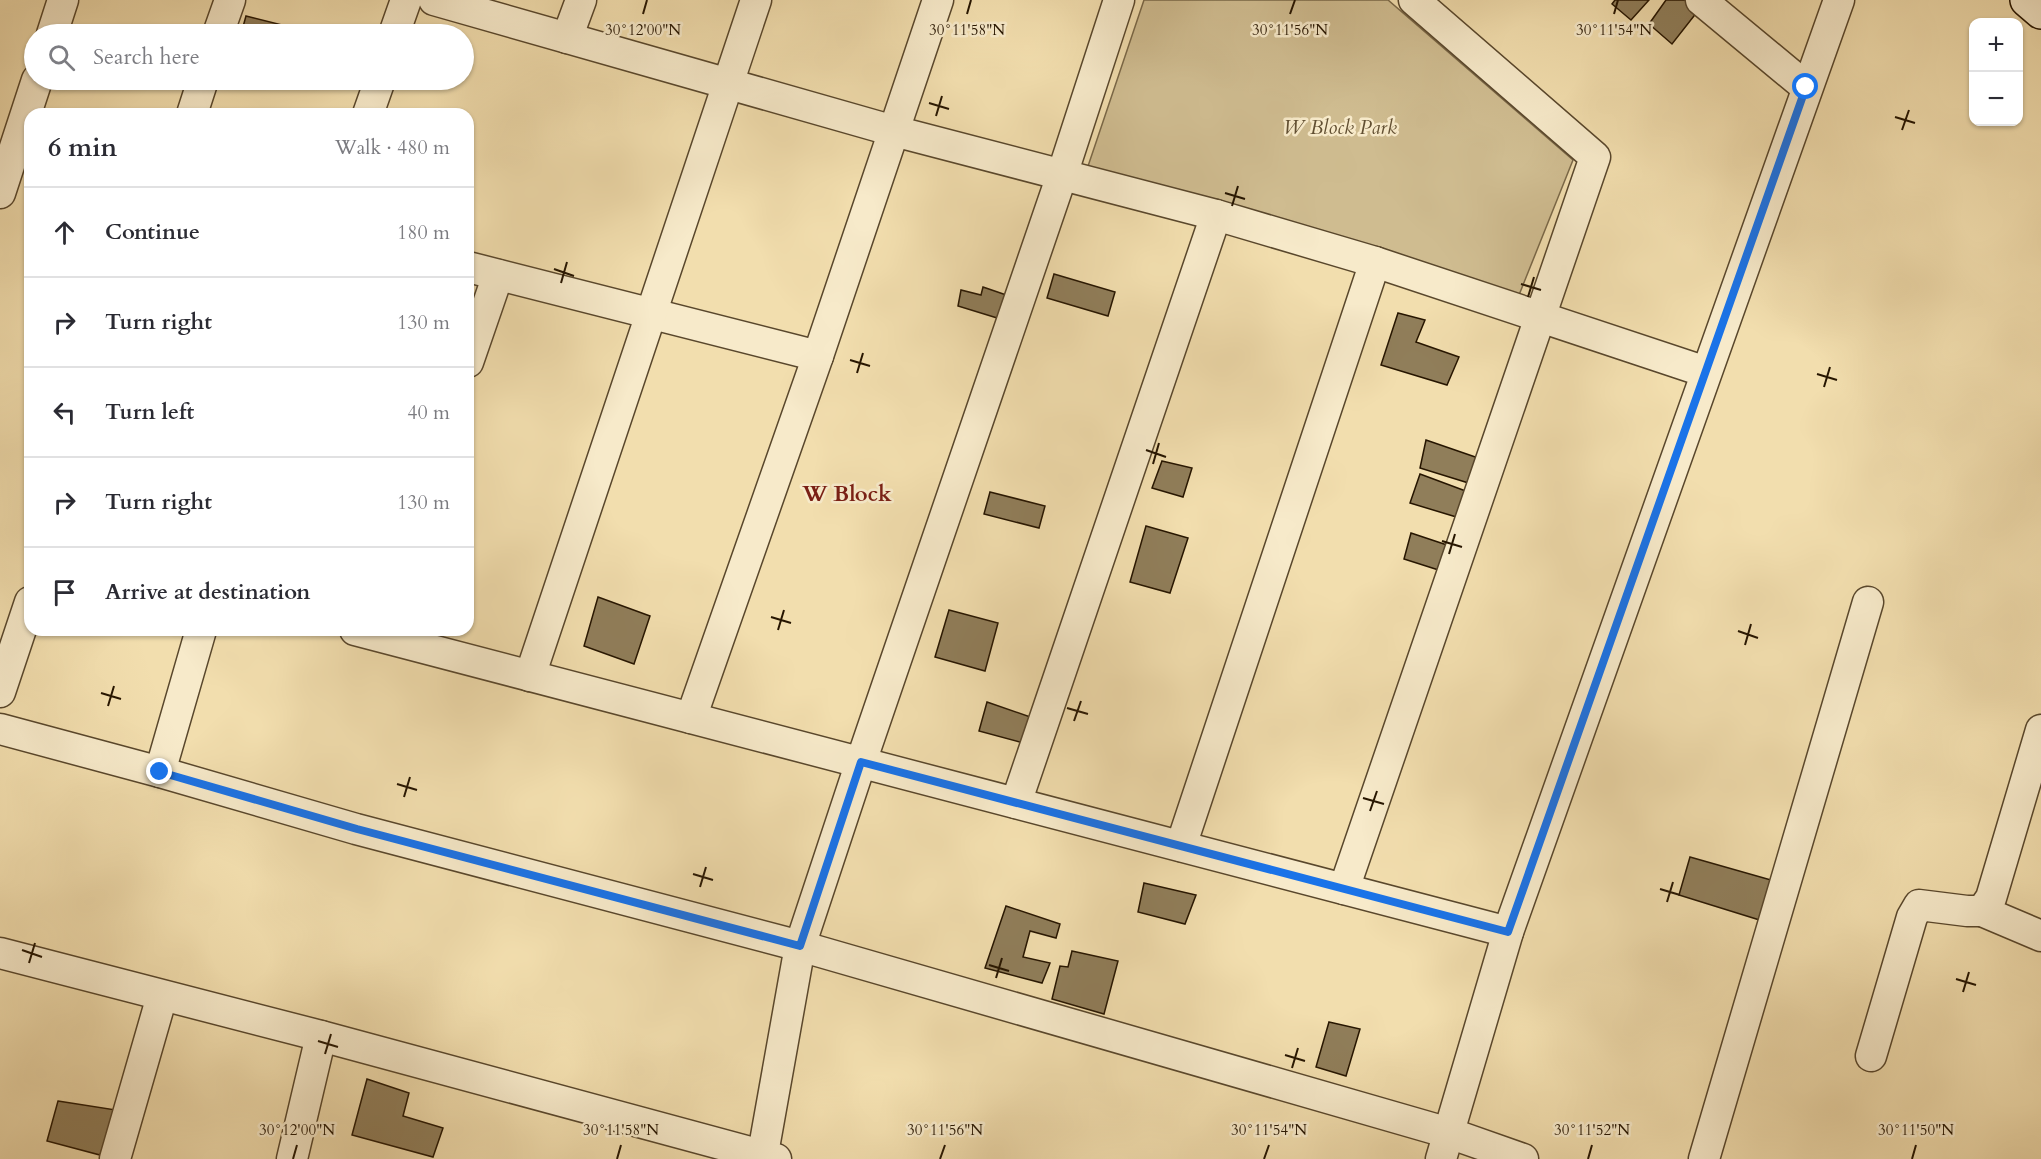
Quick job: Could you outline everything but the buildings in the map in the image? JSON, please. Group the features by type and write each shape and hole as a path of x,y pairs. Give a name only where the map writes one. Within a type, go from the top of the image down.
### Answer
{"main road":[{"path":"2027,0 2041,12"}],"street":[{"path":"55,24 63,0"},
{"path":"222,24 230,0"},
{"path":"398,24 406,0"},
{"path":"434,0 894,131 1216,215 1375,262 1706,372"},
{"path":"567,38 581,0"},
{"path":"530,676 756,0"},
{"path":"691,718 818,356 938,0"},
{"path":"0,953 321,1036 767,1158 800,946 1062,175 1119,0"},
{"path":"1344,889 1595,157 1414,0"},
{"path":"1701,0 1806,87"},
{"path":"1445,1146 1508,932 1806,87 1839,0"},
{"path":"28,108 34,90"},
{"path":"194,108 200,90"},
{"path":"370,108 376,90"},
{"path":"0,193 24,120"},
{"path":"1016,803 1216,215"},
{"path":"1181,846 1375,262"},
{"path":"474,269 818,356"},
{"path":"474,345 498,275"},
{"path":"1704,1159 1868,602"},
{"path":"0,692 24,620"},
{"path":"160,772 199,636"},
{"path":"383,636 1508,932"},
{"path":"0,729 357,829 800,946 1445,1146 1523,1159"},
{"path":"1982,910 1991,898 2041,730"},
{"path":"1871,1056 1912,917 1919,905 1967,911 1982,910 2041,936"},
{"path":"115,1159 162,996"},
{"path":"292,1159 321,1036"}],"green space":[{"name":"W Block Park","path":"1144,0 1388,0 1573,160 1513,310 1082,184"}],"district":[{"name":"W Block","path":"847,493"}],"route":[{"path":"160,772 357,829 800,946 861,762 1508,932 1806,87"}]}
